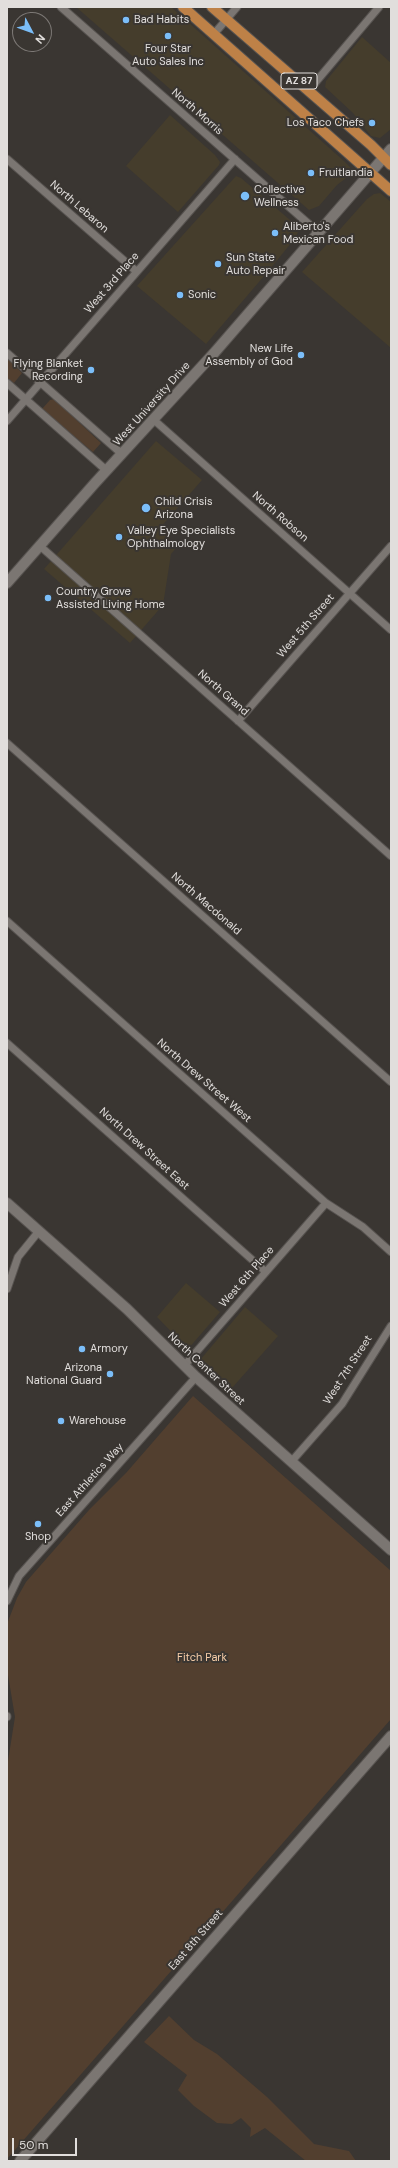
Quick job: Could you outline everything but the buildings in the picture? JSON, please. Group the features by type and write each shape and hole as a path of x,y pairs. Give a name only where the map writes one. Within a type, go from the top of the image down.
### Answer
{"main road":[{"name":"AZ 87","path":"183,7 391,191"},
{"name":"AZ 87","path":"212,7 309,90 387,161"}],"street":[{"name":"North Morris","path":"61,7 319,233"},
{"path":"214,34 237,7"},
{"path":"309,90 379,7"},
{"name":"West University Drive","path":"7,584 106,470 154,420 370,173 387,161 391,149"},
{"name":"North Lebaron","path":"7,159 136,271"},
{"name":"West 3rd Place","path":"7,421 235,159"},
{"path":"7,354 122,454"},
{"path":"7,383 106,470"},
{"name":"North Robson","path":"154,420 391,630"},
{"name":"North Grand","path":"40,546 391,856"},
{"name":"West 5th Street","path":"238,721 391,546"},
{"name":"North Macdonald","path":"7,743 391,1082"},
{"name":"North Drew Street West","path":"7,921 326,1203 363,1227 391,1252"},
{"name":"North Drew Street East","path":"7,1043 266,1272"},
{"name":"North Center Street","path":"7,1203 127,1309 196,1377 391,1549"},
{"name":"West 6th Place","path":"184,1366 326,1203"},
{"path":"7,1289 18,1257 39,1231"},
{"name":"West 7th Street","path":"291,1462 342,1404 384,1334 391,1326"},
{"name":"East Athletics Way","path":"7,1601 19,1576 196,1377"},
{"name":"East 8th Street","path":"20,2161 391,1736"}],"shaded area":[{"path":"76,7 171,7 345,162 350,167 350,175 337,185 319,206 309,210"},
{"path":"362,37 391,63 391,129 380,138 371,136 353,113 325,87 326,81"},
{"path":"170,115 215,155 220,162 178,212 126,166"},
{"path":"236,176 241,178 290,220 298,232 296,237 270,269 206,344 137,286"},
{"path":"380,193 391,202 391,348 302,272 367,199 374,194"},
{"path":"156,441 202,480 159,529 178,546 171,554 163,605 130,643 44,569"},
{"path":"186,1283 220,1312 188,1349 157,1317"},
{"path":"245,1307 278,1336 232,1388 200,1360"}],"green space":[{"path":"7,358 22,373 14,383 7,378"},
{"path":"54,399 101,443 93,452 42,409 50,400"},
{"name":"Fitch Park","path":"193,1396 391,1571 391,1719 7,2159 7,1767 15,1717 7,1669 7,1624 17,1598 26,1582 89,1510 126,1473"},
{"path":"169,2016 194,2040 217,2054 267,2097 314,2144 349,2151 356,2161 306,2161 265,2128 250,2137 251,2128 241,2118 232,2124 217,2123 194,2106 178,2090 187,2075 144,2042"}],"place":[{"name":"Bad Habits","path":"126,20"},
{"name":"Four Star Auto Sales Inc","path":"168,36"},
{"name":"Los Taco Chefs","path":"372,123"},
{"name":"Fruitlandia","path":"311,173"},
{"name":"Collective Wellness","path":"245,196"},
{"name":"Aliberto's Mexican Food","path":"275,233"},
{"name":"Sun State Auto Repair","path":"218,264"},
{"name":"Sonic","path":"180,295"},
{"name":"New Life Assembly of God","path":"301,355"},
{"name":"Flying Blanket Recording","path":"91,370"},
{"name":"Child Crisis Arizona","path":"146,508"},
{"name":"Valley Eye Specialists Ophthalmology","path":"119,537"},
{"name":"Country Grove Assisted Living Home","path":"48,598"},
{"name":"Armory","path":"82,1349"},
{"name":"Arizona National Guard","path":"110,1374"},
{"name":"Warehouse","path":"61,1421"},
{"name":"Shop","path":"38,1524"}]}
